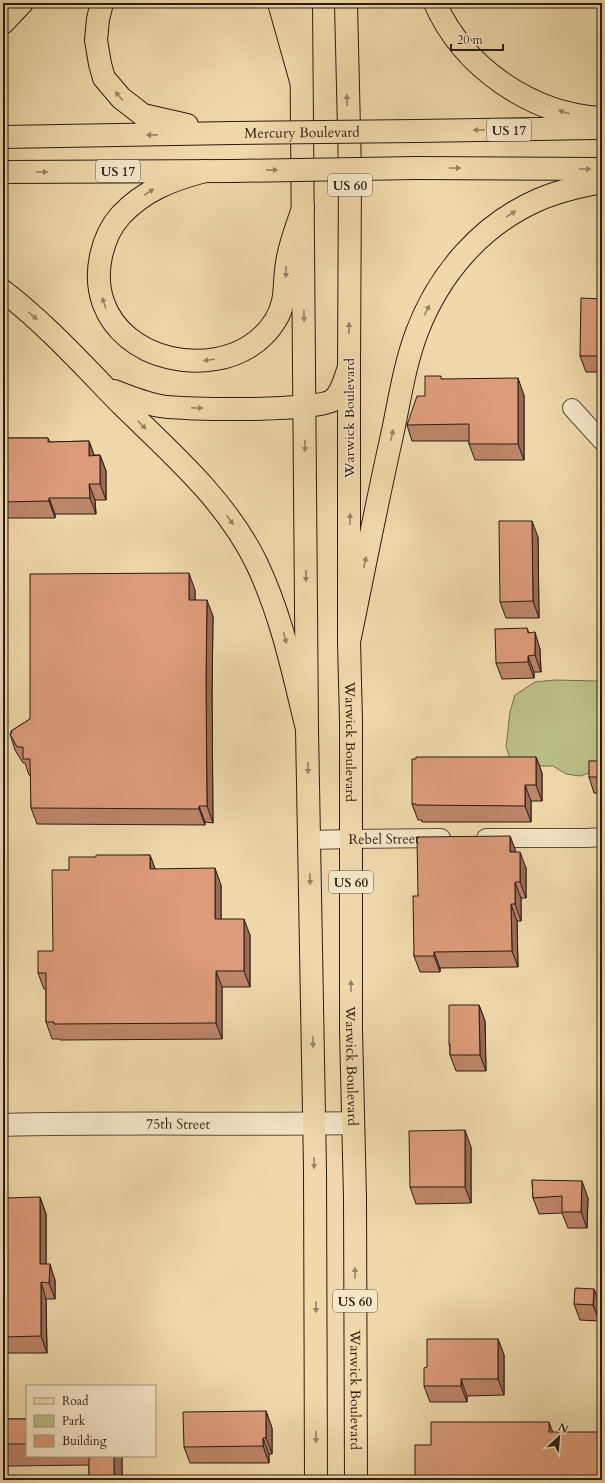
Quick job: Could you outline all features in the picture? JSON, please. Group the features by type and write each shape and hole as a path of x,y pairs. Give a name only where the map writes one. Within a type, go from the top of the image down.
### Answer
{"main road":[{"path":"3,23 22,3"},
{"path":"102,3 98,19 96,40 100,64 104,78 121,98 143,115 164,121 233,133"},
{"path":"279,3 301,81"},
{"name":"US 60","path":"301,3 307,730 314,1124 316,1480"},
{"name":"Warwick Boulevard","path":"346,3 350,172 349,642 351,721 351,1030 356,1480"},
{"path":"434,3 451,32 468,53 506,86 522,96 544,106 579,116 602,118"},
{"name":"Mercury Boulevard","path":"3,137 602,128"},
{"name":"US 17","path":"3,172 416,168 602,169"},
{"path":"205,171 178,178 156,187 141,197 120,216 110,232 103,250 98,278 100,291 106,309 115,325 129,339 145,349 161,356 178,360 203,361 224,358 248,347 268,331 276,320 284,298 286,262 303,208"},
{"path":"349,642 409,357 426,310 443,280 461,257 488,230 504,218 540,199 575,188 602,182"},
{"path":"3,291 43,325 197,480 218,503 240,534 255,561 272,599 284,635 307,730"},
{"path":"105,387 136,400 160,406 213,409 305,407 327,404 333,400 339,394 349,367"}],"street":[{"path":"572,408 602,441"},
{"name":"Rebel Street","path":"310,840 351,838 602,837"},
{"name":"75th Street","path":"3,1125 260,1125 353,1123"}],"green space":[{"path":"602,679 602,769 580,776 566,774 553,766 529,766 511,761 506,747 510,712 515,695 535,682 555,680 597,681"}],"building":[{"path":"581,298 602,299 602,356 580,356"},
{"path":"425,376 441,376 441,379 518,378 518,444 469,444 469,424 407,425 417,396 425,396"},
{"path":"3,438 48,438 48,442 89,441 89,456 100,455 100,484 89,484 90,498 49,498 49,501 3,502"},
{"path":"499,521 532,521 533,601 500,602"},
{"path":"189,573 189,600 207,600 207,806 199,806 199,809 31,808 30,759 23,759 23,747 17,747 10,734 12,733 11,731 30,719 30,574"},
{"path":"527,628 528,633 535,632 535,655 528,656 528,662 496,663 495,629"},
{"path":"416,757 536,757 536,785 525,785 525,806 416,805 412,804 412,759 416,759"},
{"path":"589,761 602,761 602,777 589,777"},
{"path":"510,836 510,852 520,852 520,882 515,882 515,904 511,904 512,951 434,952 434,956 414,956 413,896 418,896 417,837"},
{"path":"96,855 150,855 150,869 215,868 215,919 244,919 244,971 216,971 216,1023 54,1024 54,1022 46,1022 46,973 38,973 38,951 53,951 52,870 69,870 69,857 96,857"},
{"path":"449,1005 479,1005 480,1055 450,1055"},
{"path":"465,1130 465,1187 410,1187 409,1131"},
{"path":"532,1180 582,1181 581,1212 562,1212 562,1196 533,1198"},
{"path":"40,1197 40,1264 50,1264 49,1283 41,1282 41,1336 3,1337 3,1263 6,1263 5,1198"},
{"path":"575,1288 594,1289 593,1305 574,1304"},
{"path":"427,1339 498,1339 498,1379 461,1379 461,1386 424,1386 424,1368 427,1367"},
{"path":"266,1411 266,1438 263,1438 263,1446 184,1447 183,1412"},
{"path":"3,1419 26,1419 26,1444 3,1444"},
{"path":"431,1422 549,1422 549,1432 602,1432 602,1480 415,1480 415,1445 431,1445"},
{"path":"89,1457 114,1457 114,1480 89,1480"}]}
